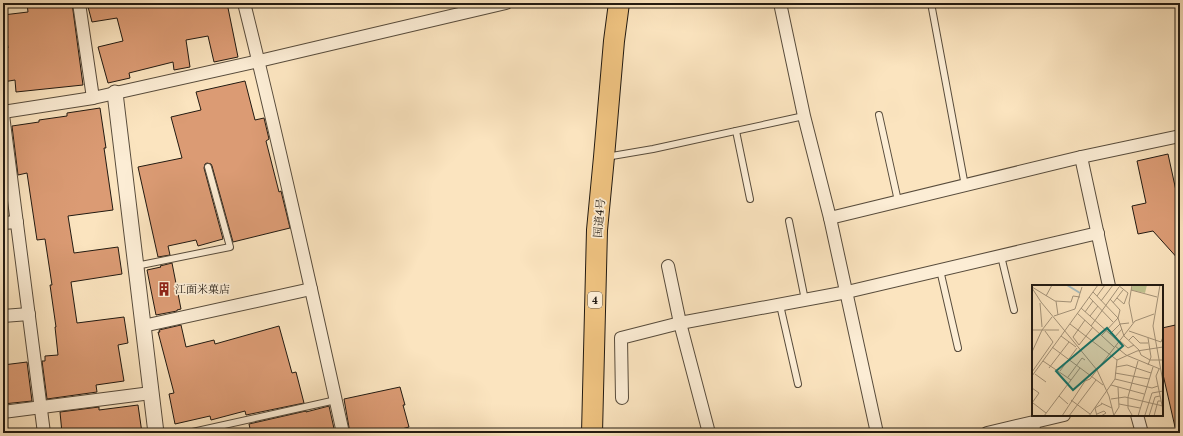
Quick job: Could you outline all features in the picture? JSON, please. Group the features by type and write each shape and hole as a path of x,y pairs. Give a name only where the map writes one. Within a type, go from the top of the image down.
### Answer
{"highway":[{"name":"国道4号","path":"592,433 597,230 614,41 619,3"}],"street":[{"path":"79,3 93,98"},
{"path":"244,3 259,61 343,433"},
{"path":"3,112 93,98 506,3"},
{"path":"780,3 804,116 847,292 877,433"},
{"path":"115,93 156,433"},
{"path":"3,115 44,433"},
{"path":"830,218 1081,157 1180,136"},
{"path":"1081,157 1109,285"},
{"path":"3,223 17,222"},
{"path":"622,398 621,338 680,323 847,292 1098,233"},
{"path":"668,266 680,323 709,433"},
{"path":"143,326 311,289"},
{"path":"3,316 29,314"},
{"path":"3,412 150,393"},
{"path":"987,433 1037,427 1062,416"},
{"path":"1137,416 1142,433"}],"lane":[{"path":"931,3 965,186"},
{"path":"879,115 898,201"},
{"path":"604,157 653,149 804,116"},
{"path":"736,131 750,199"},
{"path":"136,266 230,247 208,167"},
{"path":"789,221 806,300"},
{"path":"1002,256 1014,310"},
{"path":"940,270 958,348"},
{"path":"780,305 798,384"},
{"path":"188,433 336,400"}],"building":[{"path":"72,3 83,85 16,92 15,80 3,82 3,48 8,48 3,15 28,12 27,4"},
{"path":"87,3 227,3 238,57 214,62 208,36 186,40 190,67 174,70 173,62 129,73 130,78 108,83 98,47 123,41 117,18 92,22"},
{"path":"245,81 255,120 264,118 269,139 266,141 290,228 233,242 212,166 211,164 207,163 205,164 204,168 223,239 198,246 196,240 168,246 170,255 158,257 138,167 182,158 171,117 201,110 196,92"},
{"path":"100,108 113,210 68,216 74,253 118,247 122,274 71,282 77,323 124,317 128,343 118,345 124,381 96,385 97,392 47,399 42,361 45,361 45,356 58,355 50,285 52,285 45,239 37,240 27,173 18,175 12,126 67,116 67,113"},
{"path":"1168,154 1180,209 1180,261 1153,231 1138,234 1132,206 1146,203 1137,161"},
{"name":"江面米菓店","path":"172,263 181,309 156,315 147,270"},
{"path":"1180,324 1180,426 1175,427 1163,374 1163,328"},
{"path":"181,325 186,347 214,340 215,344 279,326 292,373 296,372 304,403 246,415 245,411 211,420 210,416 175,424 169,394 174,393 158,332 160,332 159,330"},
{"path":"27,362 32,401 3,404 3,365"},
{"path":"400,387 409,427 387,433 350,433 344,399"},
{"path":"138,405 142,433 62,433 60,412 99,407 99,410"},
{"path":"329,406 335,433 251,433 249,424"}],"place":[{"name":"江面米菓店","path":"164,289"}]}
